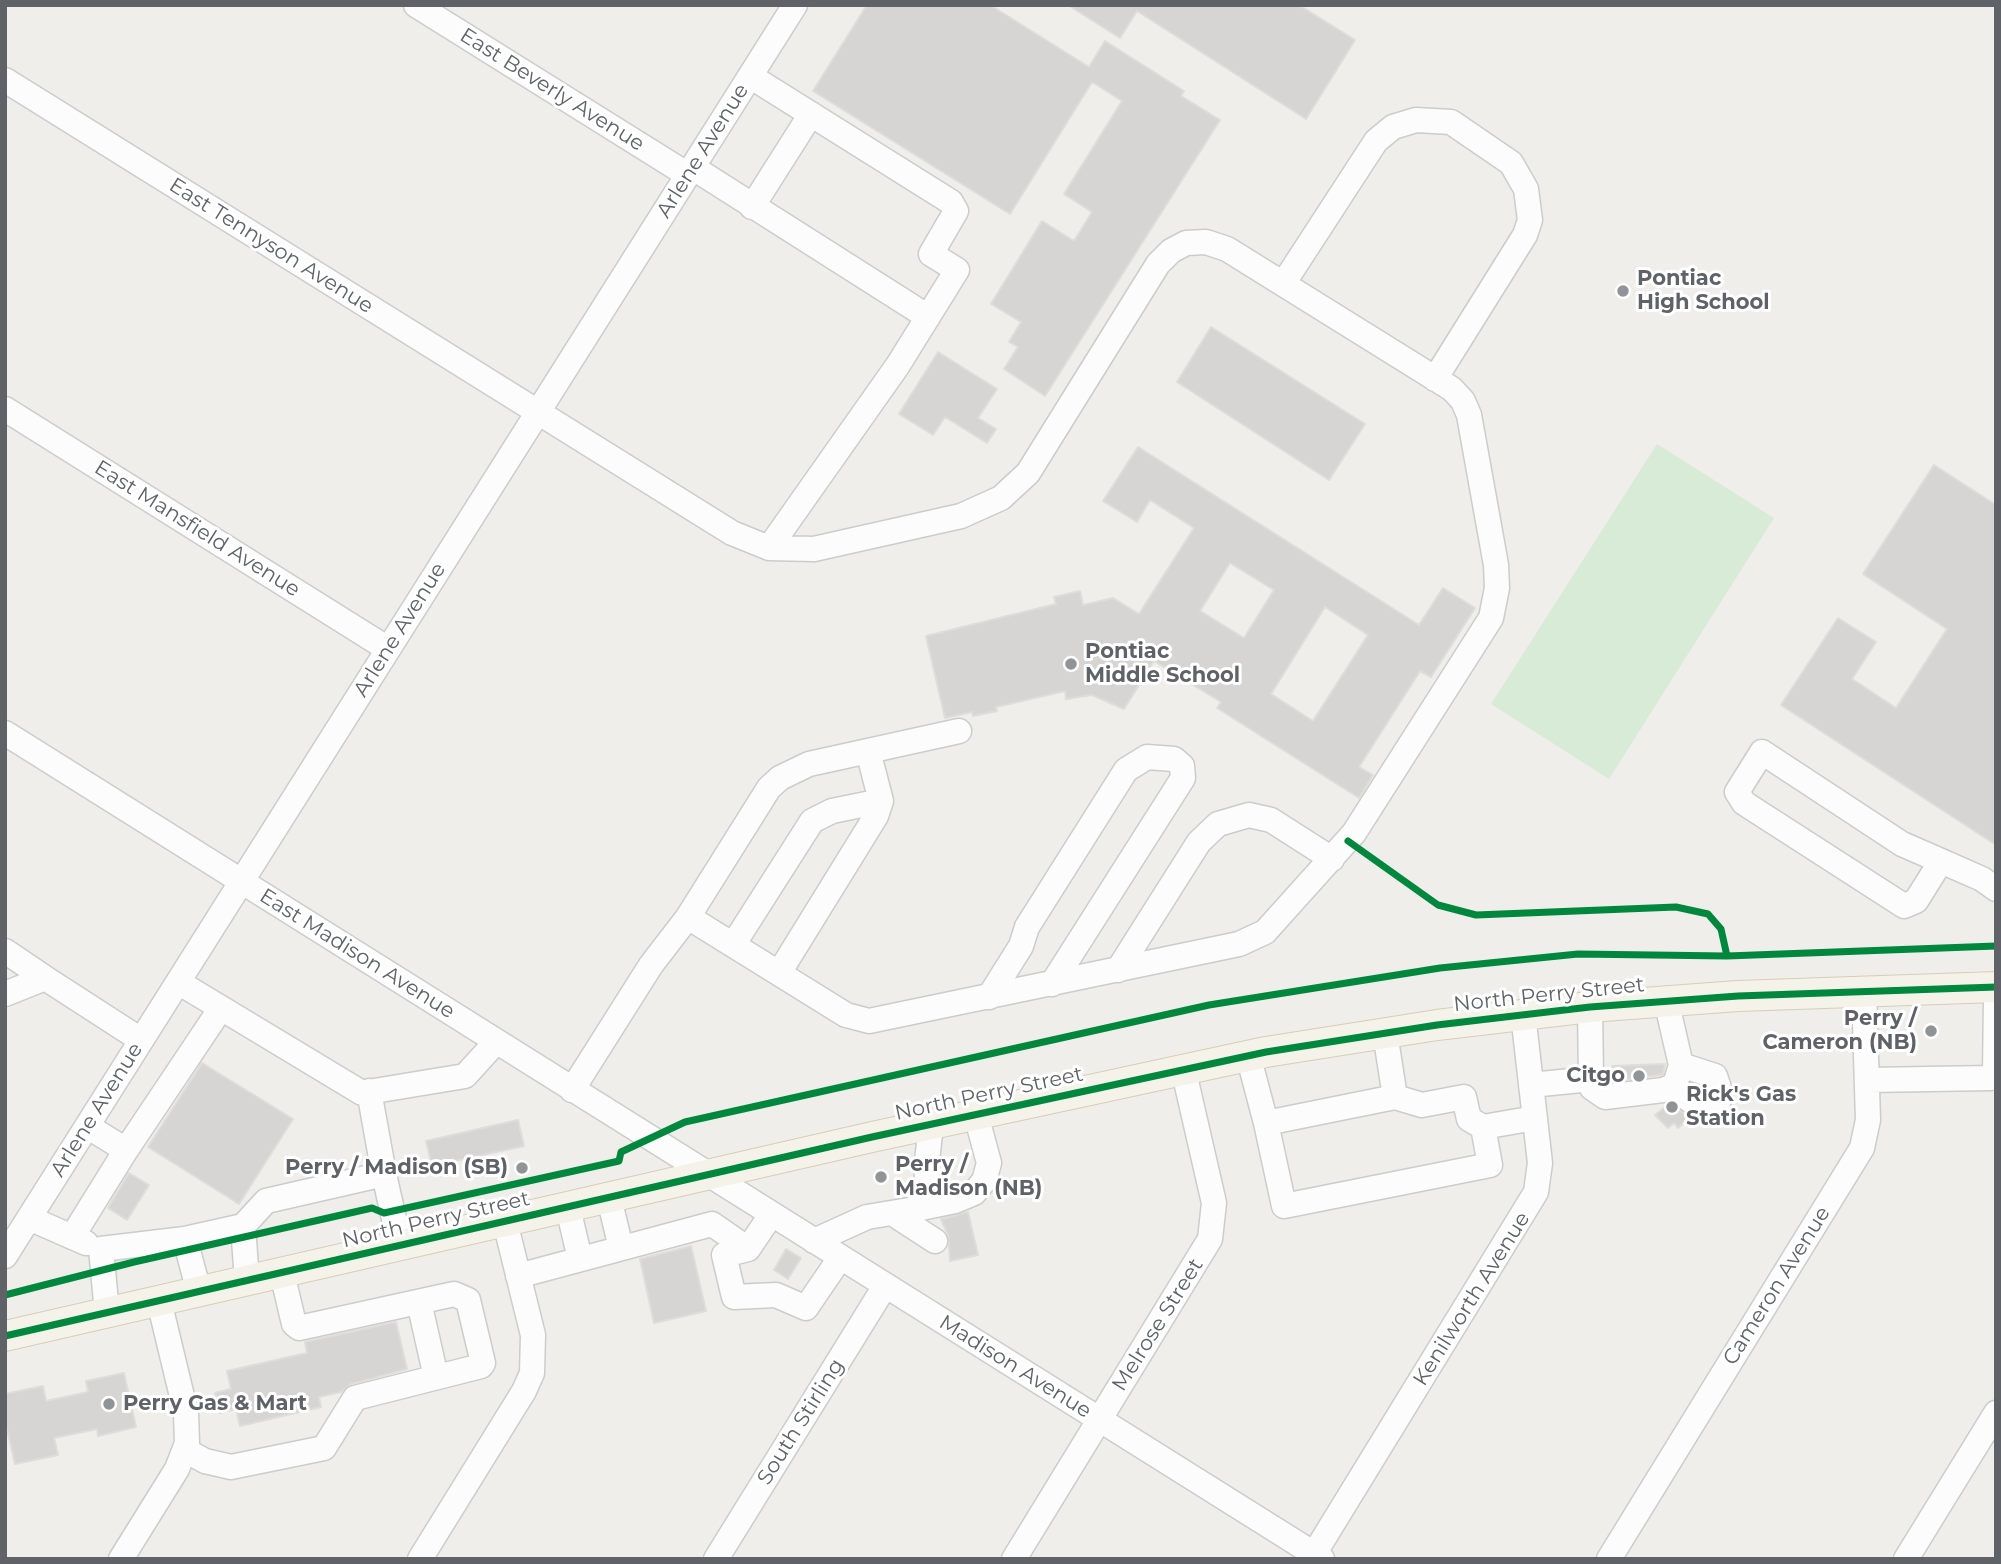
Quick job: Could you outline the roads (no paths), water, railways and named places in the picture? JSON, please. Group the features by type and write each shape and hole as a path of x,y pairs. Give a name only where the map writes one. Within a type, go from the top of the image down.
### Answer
{"main road":[{"name":"North Perry Street","path":"5,1336 1248,1055 1523,1014 1666,1000 1996,987"}],"street":[{"name":"East Beverly Avenue","path":"416,5 752,206 928,317"},
{"name":"Arlene Avenue","path":"5,1256 794,5"},
{"path":"750,76 955,206 954,216 931,254 957,270 898,365 769,548"},
{"name":"East Tennyson Avenue","path":"5,79 733,533 769,548"},
{"path":"752,206 811,114"},
{"path":"1283,284 1376,141 1384,133 1405,122 1424,118 1442,120 1460,128 1511,163 1526,189 1530,220 1525,235 1435,379"},
{"path":"688,917 846,1015 869,1021 1118,970 1252,939 1275,924 1354,834 1486,628 1495,603 1496,565 1469,415 1458,395 1217,244 1196,242 1178,247 1158,264 1028,473 1001,498 961,516 814,549 769,548"},
{"name":"East Mansfield Avenue","path":"5,409 388,649"},
{"path":"572,1090 651,965 688,917 769,788 780,778 809,764 959,731"},
{"name":"East Madison Avenue","path":"5,733 709,1175"},
{"path":"779,973 877,816 880,801 868,751"},
{"path":"1941,861 1916,901 1904,906 1744,803 1737,792 1762,752 1902,844 1941,861 1982,879 1996,889"},
{"path":"989,997 1021,946 1027,927 1126,771 1147,757 1174,759 1182,766 1183,778 1052,984"},
{"path":"733,945 812,821 832,811 880,801"},
{"path":"1118,970 1199,842 1218,824 1238,816 1271,820 1332,859"},
{"path":"5,951 141,1040"},
{"path":"5,994 45,978"},
{"path":"178,982 362,1093 465,1076 496,1042"},
{"name":"Cameron Avenue","path":"1609,1559 1859,1153 1867,1130 1864,991"},
{"path":"1590,1007 1592,1088 1605,1097 1663,1090 1678,1075 1666,1000"},
{"path":"1867,1080 1991,1078 1995,1073 1996,1000"},
{"path":"72,1237 126,1150 221,1008"},
{"name":"Kenilworth Avenue","path":"1316,1557 1533,1199 1540,1168 1523,1014"},
{"path":"1384,1033 1395,1097"},
{"path":"1248,1055 1284,1206 1490,1165 1483,1127"},
{"name":"Melrose Street","path":"1014,1559 1202,1254 1212,1232 1214,1203 1183,1068"},
{"path":"1531,1085 1591,1079"},
{"path":"369,1091 400,1246"},
{"path":"1266,1123 1395,1097 1422,1105 1464,1097 1469,1119 1483,1127 1535,1118"},
{"path":"814,1241 867,1217 921,1208 967,1196 980,1187 988,1175 988,1154 976,1115"},
{"path":"921,1208 929,1189 926,1170 931,1125"},
{"path":"87,1126 126,1150"},
{"path":"29,1218 101,1249 185,1239 243,1226 267,1201 384,1174"},
{"name":"Madison Avenue","path":"709,1175 1316,1557"},
{"path":"609,1198 621,1248"},
{"path":"568,1208 580,1259"},
{"path":"892,1213 935,1241"},
{"path":"771,1215 748,1249 724,1255 734,1297 776,1295 806,1308 840,1258"},
{"path":"420,1559 524,1391 532,1373 533,1335 505,1222"},
{"path":"518,1276 712,1224 748,1249"},
{"path":"243,1226 247,1280"},
{"path":"185,1239 199,1292"},
{"path":"101,1249 107,1312"},
{"path":"185,1450 205,1461 231,1467 324,1448 355,1398 481,1366 483,1363 468,1300 454,1294 299,1328 294,1324 282,1273"},
{"name":"South Stirling","path":"716,1559 885,1286"},
{"path":"121,1559 177,1469 185,1450 186,1413 159,1301"},
{"path":"419,1302 436,1377"},
{"path":"1906,1559 1996,1413"}],"place":[{"name":"Pontiac High School","path":"1623,291"},
{"name":"Pontiac Middle School","path":"1071,664"},
{"name":"Perry / Cameron (NB)","path":"1931,1031"},
{"name":"Citgo","path":"1639,1076"},
{"name":"Rick's Gas Station","path":"1672,1107"},
{"name":"Perry / Madison (SB)","path":"522,1168"},
{"name":"Perry / Madison (NB)","path":"881,1177"},
{"name":"Perry Gas & Mart","path":"109,1404"}]}
